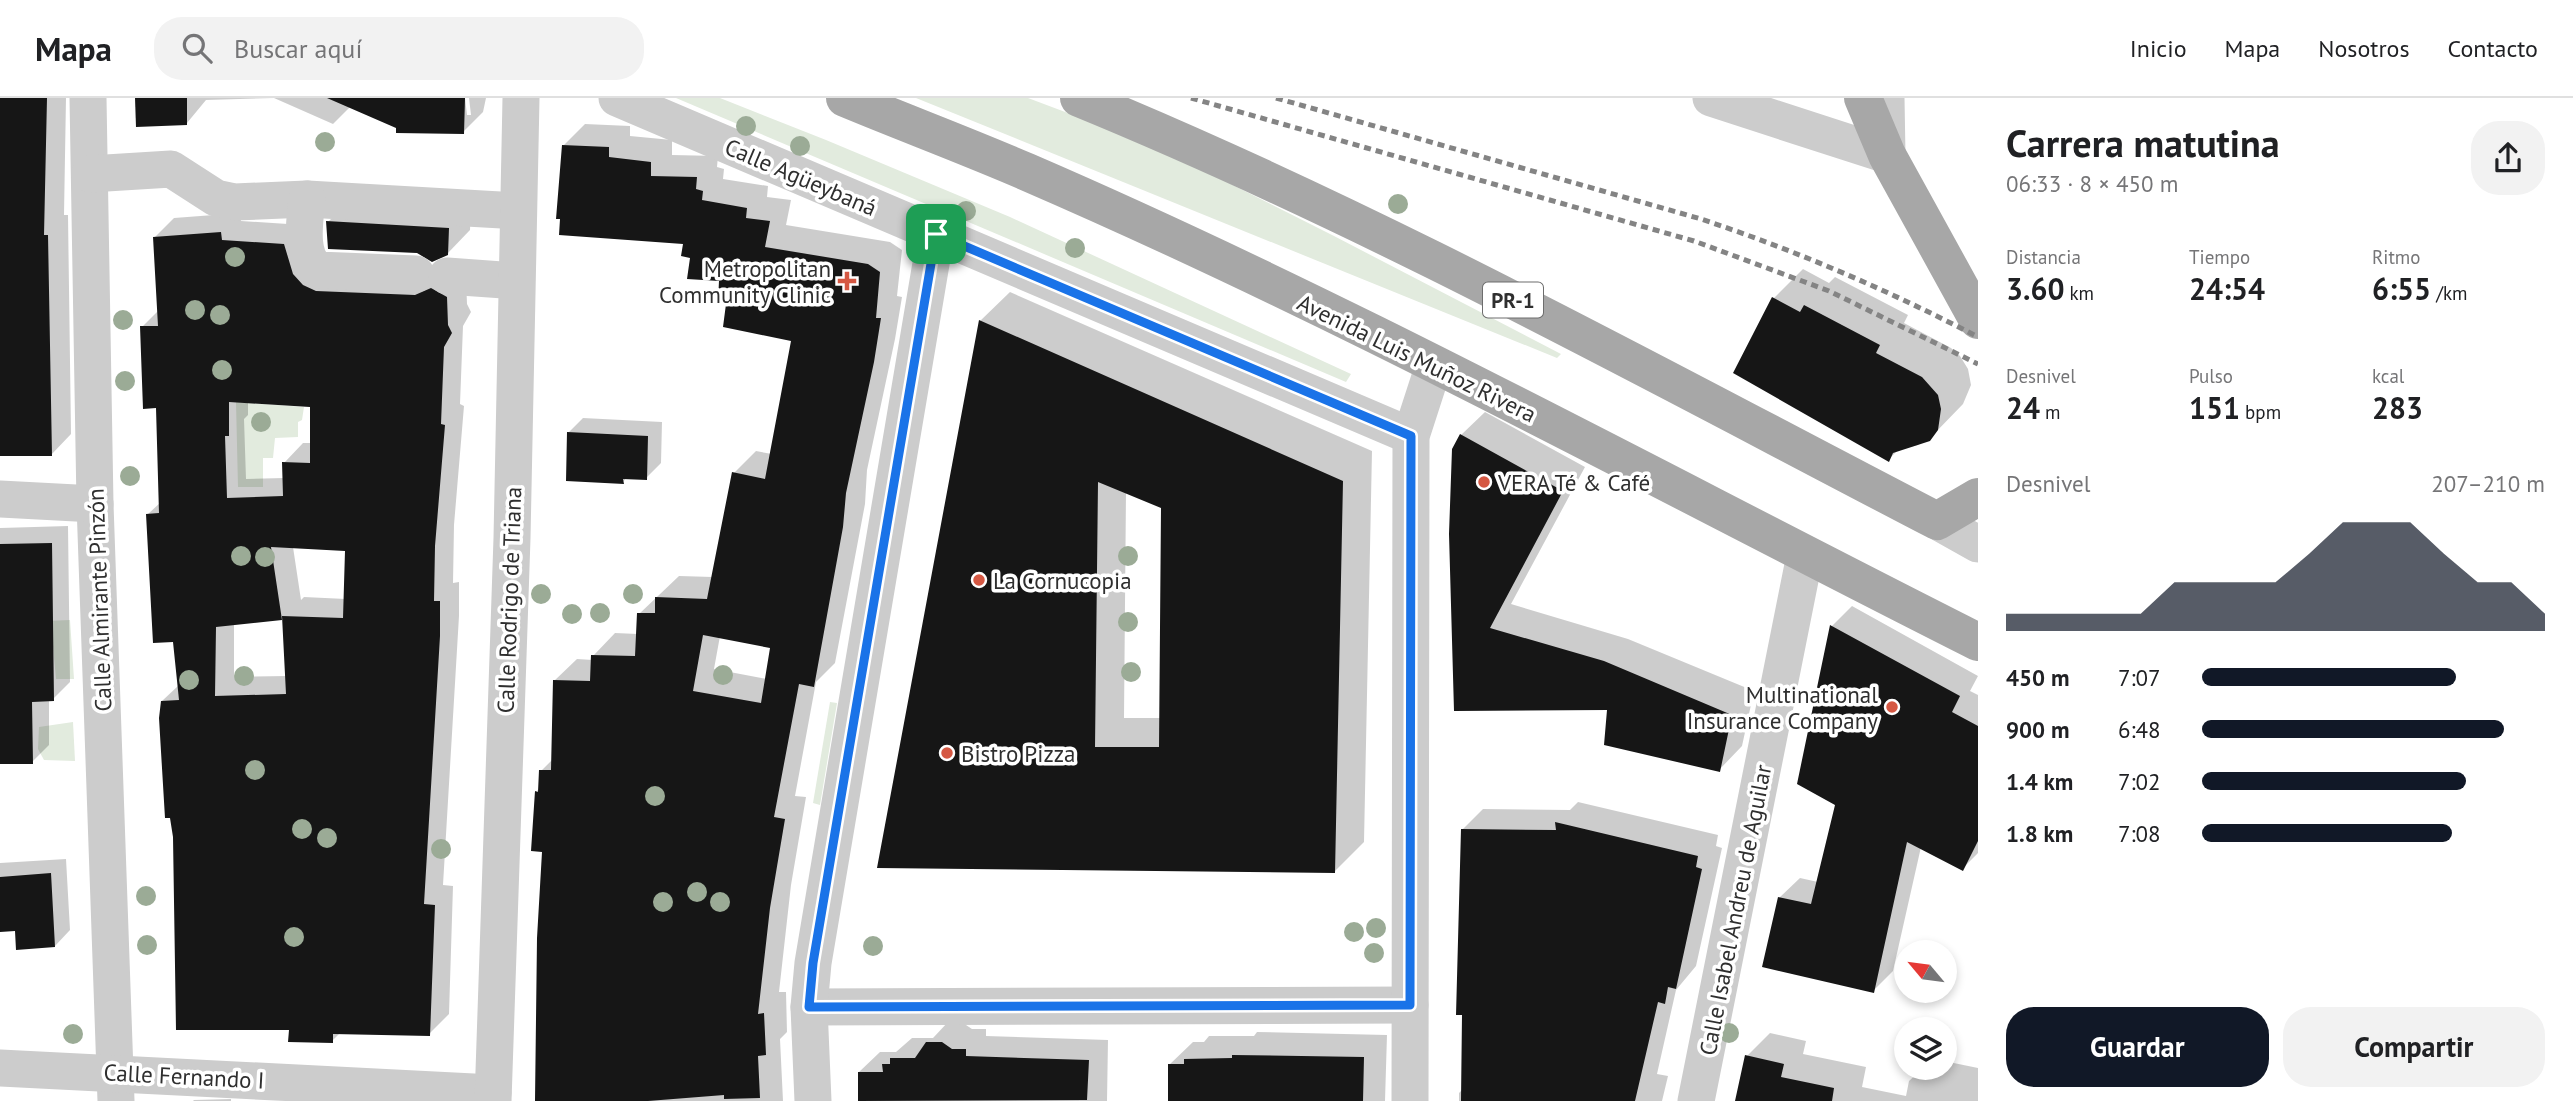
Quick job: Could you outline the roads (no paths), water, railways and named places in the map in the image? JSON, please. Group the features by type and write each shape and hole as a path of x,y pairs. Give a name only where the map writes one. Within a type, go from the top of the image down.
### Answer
{"main road":[{"name":"Avenida Luis Muñoz Rivera","path":"845,98 1050,182 1434,365 1978,642"},
{"name":"PR-1","path":"1079,98 1280,185 1504,295 1937,521"},
{"path":"1863,98 1887,155 1978,320"},
{"path":"1937,521 1978,497"}],"street":[{"name":"Calle Almirante Pinzón","path":"88,98 95,504 115,1086"},
{"name":"Calle Rodrigo de Triana","path":"493,1097 512,538 521,98"},
{"name":"Calle Agüeybaná","path":"617,98 1411,436"},
{"path":"1711,98 1887,155 1886,98"},
{"path":"90,174 171,169 216,198 235,202 307,199 518,211"},
{"path":"307,199 307,250 309,260 318,270 516,281"},
{"path":"813,1101 809,1007 820,921 936,234"},
{"path":"1410,1101 1411,436 1434,365"},
{"path":"0,499 95,504"},
{"path":"1937,521 1978,544"},
{"name":"Calle Isabel Andreu de Aguilar","path":"1696,1101 1805,555"},
{"path":"809,1007 1410,1005"},
{"name":"Calle Fernando I","path":"0,1068 115,1086 493,1097"}],"railway":[{"path":"1191,98 1694,241 1829,291 1978,364"},
{"path":"1276,98 1701,219 1842,272 1978,337"}],"place":[{"name":"Metropolitan Community Clinic","path":"847,281"},
{"name":"VERA Té & Café","path":"1484,482"},
{"name":"La Cornucopia","path":"979,580"},
{"name":"Multinational Insurance Company","path":"1892,707"},
{"name":"Bistro Pizza","path":"947,753"}]}
